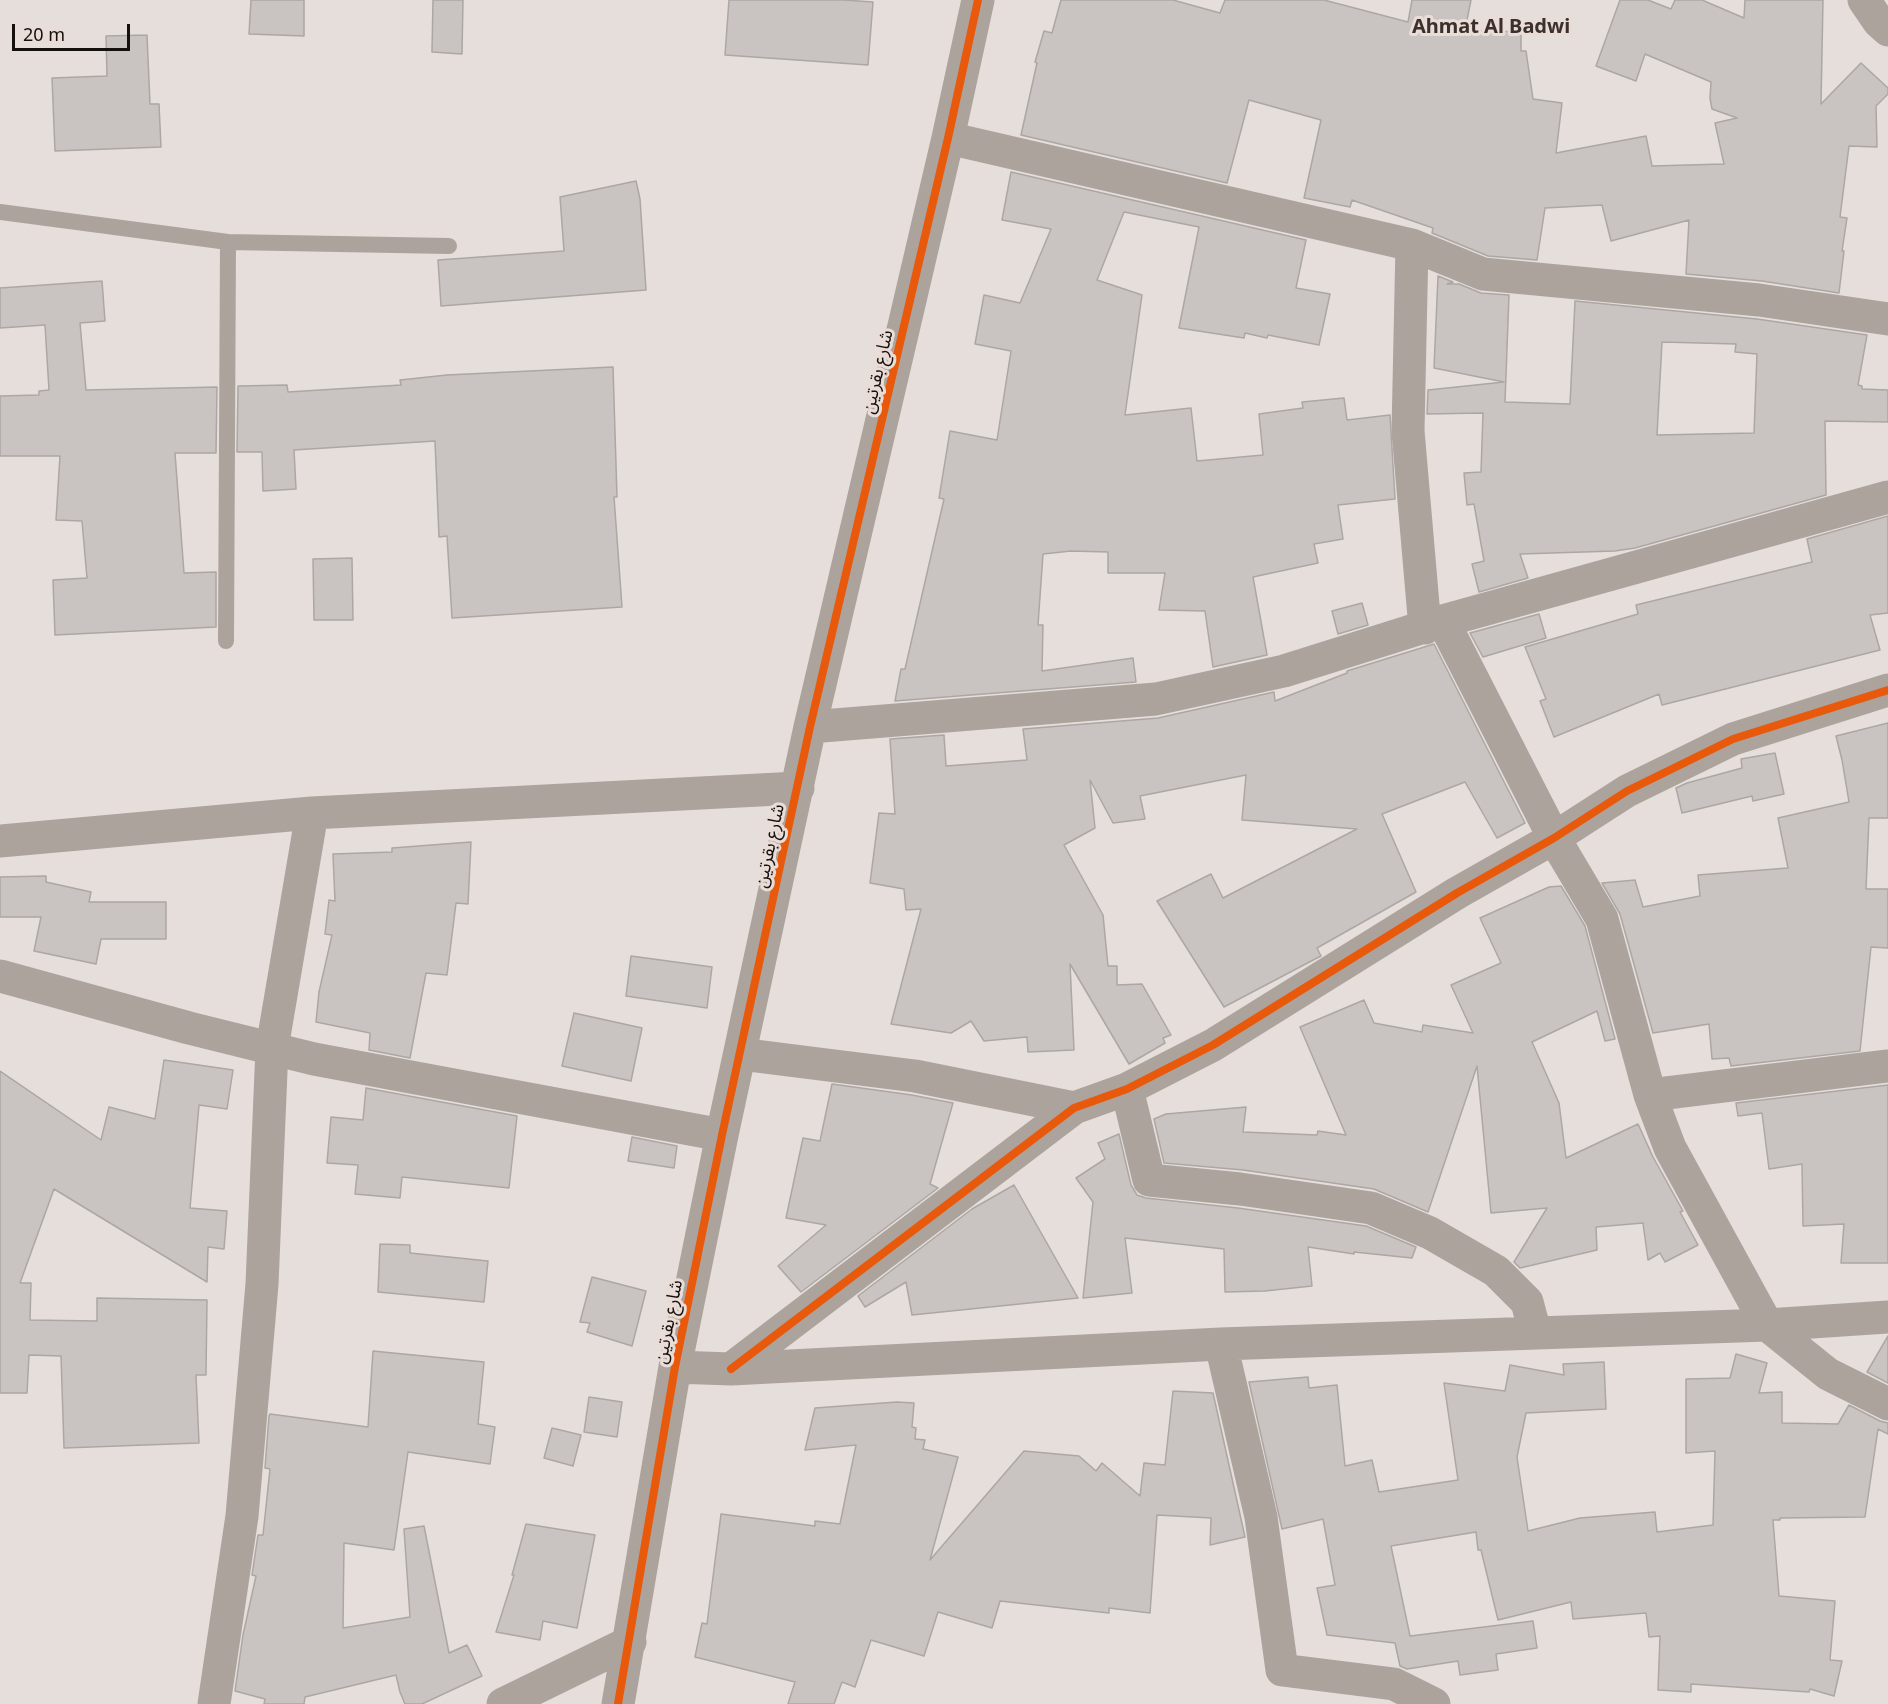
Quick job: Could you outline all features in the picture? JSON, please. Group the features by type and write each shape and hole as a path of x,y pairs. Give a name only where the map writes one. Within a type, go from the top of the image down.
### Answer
{"street":[{"name":"شارع بقرتين","path":"618,1704 675,1367 722,1135 810,727 948,138 978,0"},
{"path":"1864,0 1879,22 1888,30"},
{"path":"948,138 1412,245 1483,274 1759,300 1888,319"},
{"path":"1412,245 1408,430 1434,624 1602,919 1650,1095 1670,1148 1767,1325 1828,1374 1888,1404"},
{"path":"810,727 1156,699 1284,671 1434,624 1888,497"},
{"path":"731,1369 1074,1108 1127,1089 1213,1045 1457,893 1554,838 1626,791 1733,739 1888,690"},
{"path":"0,841 312,813 798,788"},
{"path":"214,1704 242,1516 262,1284 272,1048 312,813"},
{"path":"0,976 314,1059 722,1135"},
{"path":"740,1054 915,1076 1074,1108"},
{"path":"1650,1095 1888,1066"},
{"path":"1127,1089 1149,1180 1240,1189 1371,1208 1430,1233 1496,1271 1527,1302 1535,1332"},
{"path":"675,1367 731,1369 1221,1344 1767,1325 1888,1317"},
{"path":"1221,1344 1261,1517 1282,1670 1394,1684 1434,1704"},
{"path":"503,1704 630,1642"}],"lane":[{"path":"0,212 228,242 449,246"},
{"path":"226,641 228,242"}],"building":[{"path":"251,0 304,0 304,36 249,34"},
{"path":"433,0 463,0 462,54 432,52"},
{"path":"729,0 873,2 868,65 725,55"},
{"path":"1061,0 1173,0 1220,13 1225,0 1324,0 1408,22 1412,0 1471,0 1465,30 1521,32 1521,51 1526,51 1533,99 1562,103 1556,153 1646,136 1652,166 1724,164 1715,123 1737,118 1712,109 1711,82 1645,54 1636,81 1596,66 1620,0 1648,0 1671,9 1675,0 1702,0 1744,18 1745,0 1823,0 1821,104 1861,63 1888,88 1888,94 1876,106 1877,147 1849,146 1840,217 1847,218 1839,293 1762,281 1686,274 1689,220 1611,241 1602,205 1545,208 1537,260 1488,256 1432,233 1433,228 1352,200 1350,207 1304,198 1321,120 1249,100 1227,183 1021,135 1037,63 1035,62 1044,31 1052,33"},
{"path":"147,35 150,104 159,104 161,147 55,151 52,78 107,76 106,36"},
{"path":"1011,172 1306,240 1296,288 1330,294 1319,345 1268,335 1267,338 1245,333 1244,338 1179,328 1199,227 1124,212 1097,280 1142,295 1125,415 1191,408 1197,461 1263,455 1259,414 1303,408 1302,402 1344,398 1347,420 1390,415 1395,499 1338,505 1343,539 1314,544 1318,563 1253,577 1267,655 1213,667 1205,611 1159,610 1165,573 1108,573 1108,552 1071,551 1043,554 1038,625 1043,625 1042,671 1133,658 1136,682 895,701 901,669 905,669 944,499 939,498 950,431 997,440 1011,351 975,344 984,295 1020,303 1051,229 1002,220"},
{"path":"636,181 640,199 646,290 441,306 438,260 564,251 560,197"},
{"path":"1438,276 1453,282 1447,284 1459,284 1481,293 1509,295 1505,402 1570,404 1575,301 1757,319 1867,335 1858,385 1862,386 1862,389 1888,390 1888,422 1825,421 1826,495 1635,548 1615,551 1520,554 1528,578 1479,592 1472,564 1484,561 1474,504 1467,505 1464,473 1481,472 1483,413 1427,414 1428,390 1504,382 1434,368","holes":["1662,342 1736,344 1735,352 1757,354 1754,433 1657,435"]},
{"path":"102,281 105,321 80,323 86,390 217,387 216,453 175,453 184,573 216,572 216,627 55,635 53,580 87,578 82,521 56,520 60,456 0,456 0,396 39,395 39,391 49,390 45,325 0,328 0,288"},
{"path":"613,367 617,497 614,497 622,607 452,618 447,536 439,537 435,441 294,450 296,489 263,491 262,452 237,452 238,386 287,385 288,392 401,385 400,380 447,375"},
{"path":"1888,516 1888,613 1870,615 1880,650 1662,705 1659,694 1554,737 1540,701 1546,699 1525,647 1638,614 1636,605 1812,562 1807,539"},
{"path":"352,558 353,620 314,620 313,559"},
{"path":"1362,603 1368,625 1338,634 1332,611"},
{"path":"1539,614 1546,638 1483,657 1470,633"},
{"path":"1434,644 1525,823 1497,838 1465,782 1382,814 1416,892 1317,948 1321,956 1224,1007 1157,901 1211,874 1223,898 1357,829 1242,820 1246,775 1140,796 1145,819 1113,823 1090,780 1095,828 1064,845 1103,915 1108,966 1117,966 1117,985 1142,984 1171,1035 1163,1038 1165,1043 1129,1064 1070,964 1074,1050 1028,1052 1027,1037 984,1041 971,1021 951,1033 891,1024 921,909 906,910 904,889 870,883 879,813 895,814 890,739 944,735 946,766 1027,760 1023,729 1158,718 1274,692 1275,701 1347,673 1347,671"},
{"path":"1888,723 1888,818 1869,818 1866,889 1888,889 1888,948 1871,947 1860,1051 1731,1066 1729,1058 1712,1059 1709,1024 1653,1033 1620,914 1602,883 1635,880 1643,907 1700,896 1698,875 1788,868 1778,818 1849,802 1836,736"},
{"path":"1775,753 1784,794 1753,801 1752,796 1682,813 1676,788 1742,768 1741,759"},
{"path":"471,842 468,904 456,903 447,975 426,973 410,1058 369,1050 370,1033 316,1022 319,992 332,935 325,934 329,900 335,901 333,854 392,852 392,848"},
{"path":"46,876 46,882 91,892 89,902 166,902 166,939 101,939 96,964 34,951 41,917 0,917 0,877"},
{"path":"1561,886 1585,926 1615,1039 1605,1041 1597,1011 1532,1042 1559,1103 1566,1158 1638,1124 1698,1245 1665,1262 1660,1253 1648,1260 1643,1223 1596,1227 1597,1250 1520,1268 1514,1262 1547,1208 1491,1213 1477,1066 1428,1212 1374,1189 1243,1170 1164,1163 1154,1119 1166,1114 1246,1107 1243,1132 1317,1135 1318,1131 1346,1135 1300,1027 1364,1000 1374,1023 1422,1032 1423,1025 1473,1033 1451,985 1501,963 1480,918 1549,887"},
{"path":"631,956 712,967 707,1008 626,996"},
{"path":"574,1013 642,1028 631,1081 562,1066"},
{"path":"164,1060 233,1070 227,1109 199,1105 190,1208 227,1211 224,1249 208,1247 207,1282 54,1189 20,1283 31,1283 30,1320 97,1321 97,1298 207,1300 206,1375 196,1375 199,1443 64,1448 61,1356 29,1355 27,1393 0,1393 0,1071 101,1140 109,1107 155,1119"},
{"path":"832,1084 953,1103 930,1184 938,1188 801,1292 778,1266 826,1225 786,1218 803,1138 820,1141"},
{"path":"1888,1085 1888,1263 1841,1263 1844,1224 1803,1226 1802,1164 1769,1169 1762,1113 1738,1116 1736,1103"},
{"path":"366,1088 517,1116 509,1188 402,1177 400,1198 355,1194 358,1165 327,1163 331,1117 363,1120"},
{"path":"1119,1134 1131,1185 1137,1195 1366,1226 1416,1247 1412,1258 1354,1252 1354,1254 1308,1247 1312,1286 1225,1292 1224,1249 1125,1238 1132,1293 1083,1298 1093,1202 1076,1178 1105,1159 1098,1143"},
{"path":"632,1137 677,1146 674,1168 628,1161"},
{"path":"1014,1185 1078,1298 912,1315 906,1282 865,1307 858,1296 972,1209"},
{"path":"380,1244 410,1245 410,1253 488,1261 484,1302 378,1292"},
{"path":"592,1277 646,1291 632,1346 587,1332 590,1323 580,1322"},
{"path":"1888,1336 1888,1383 1867,1372"},
{"path":"373,1351 484,1362 478,1424 495,1427 490,1464 408,1452 394,1550 344,1543 343,1628 410,1617 404,1529 424,1526 449,1653 467,1645 482,1676 422,1704 405,1704 396,1675 305,1697 304,1704 264,1704 265,1699 235,1691 243,1635 256,1576 252,1575 258,1535 263,1535 270,1469 265,1468 269,1416 270,1414 368,1427"},
{"path":"1736,1354 1767,1363 1759,1393 1782,1392 1782,1423 1838,1424 1849,1405 1888,1423 1888,1434 1878,1429 1865,1517 1773,1520 1779,1596 1835,1601 1830,1660 1842,1661 1834,1696 1810,1689 1809,1692 1691,1684 1691,1692 1658,1690 1660,1636 1649,1637 1646,1613 1573,1619 1571,1602 1498,1620 1481,1550 1478,1550 1476,1532 1391,1546 1410,1636 1533,1621 1537,1648 1496,1654 1498,1670 1460,1675 1458,1661 1407,1669 1400,1666 1395,1643 1327,1635 1317,1588 1335,1585 1323,1519 1282,1529 1249,1382 1308,1377 1309,1388 1337,1385 1345,1466 1372,1460 1379,1492 1458,1480 1444,1383 1505,1391 1510,1365 1564,1375 1563,1364 1604,1362 1606,1409 1526,1413 1517,1457 1528,1531 1580,1518 1655,1512 1657,1532 1713,1525 1715,1451 1686,1453 1686,1379 1730,1378"},
{"path":"1173,1391 1213,1393 1245,1537 1210,1545 1211,1518 1157,1515 1150,1613 1109,1608 1109,1613 1000,1601 992,1628 938,1612 924,1656 871,1640 855,1687 842,1682 834,1704 788,1704 795,1682 695,1657 702,1623 707,1624 721,1514 815,1526 815,1521 840,1524 856,1445 805,1450 815,1408 897,1402 914,1403 912,1427 916,1428 915,1439 925,1440 923,1449 958,1457 930,1560 1024,1451 1079,1456 1096,1471 1102,1463 1140,1496 1144,1463 1165,1465"},
{"path":"589,1397 622,1402 617,1437 584,1432"},
{"path":"552,1428 581,1435 573,1466 544,1458"},
{"path":"526,1524 595,1535 577,1628 543,1621 540,1640 496,1632 514,1575 512,1575"}],"cycle path":[{"path":"618,1704 675,1367 722,1135 810,727 948,138 978,0"},
{"path":"731,1369 1074,1108 1127,1089 1213,1045 1457,893 1554,838 1627,791 1733,739 1888,690"}],"district":[{"name":"Ahmat Al Badwi","path":"1491,27"}]}
